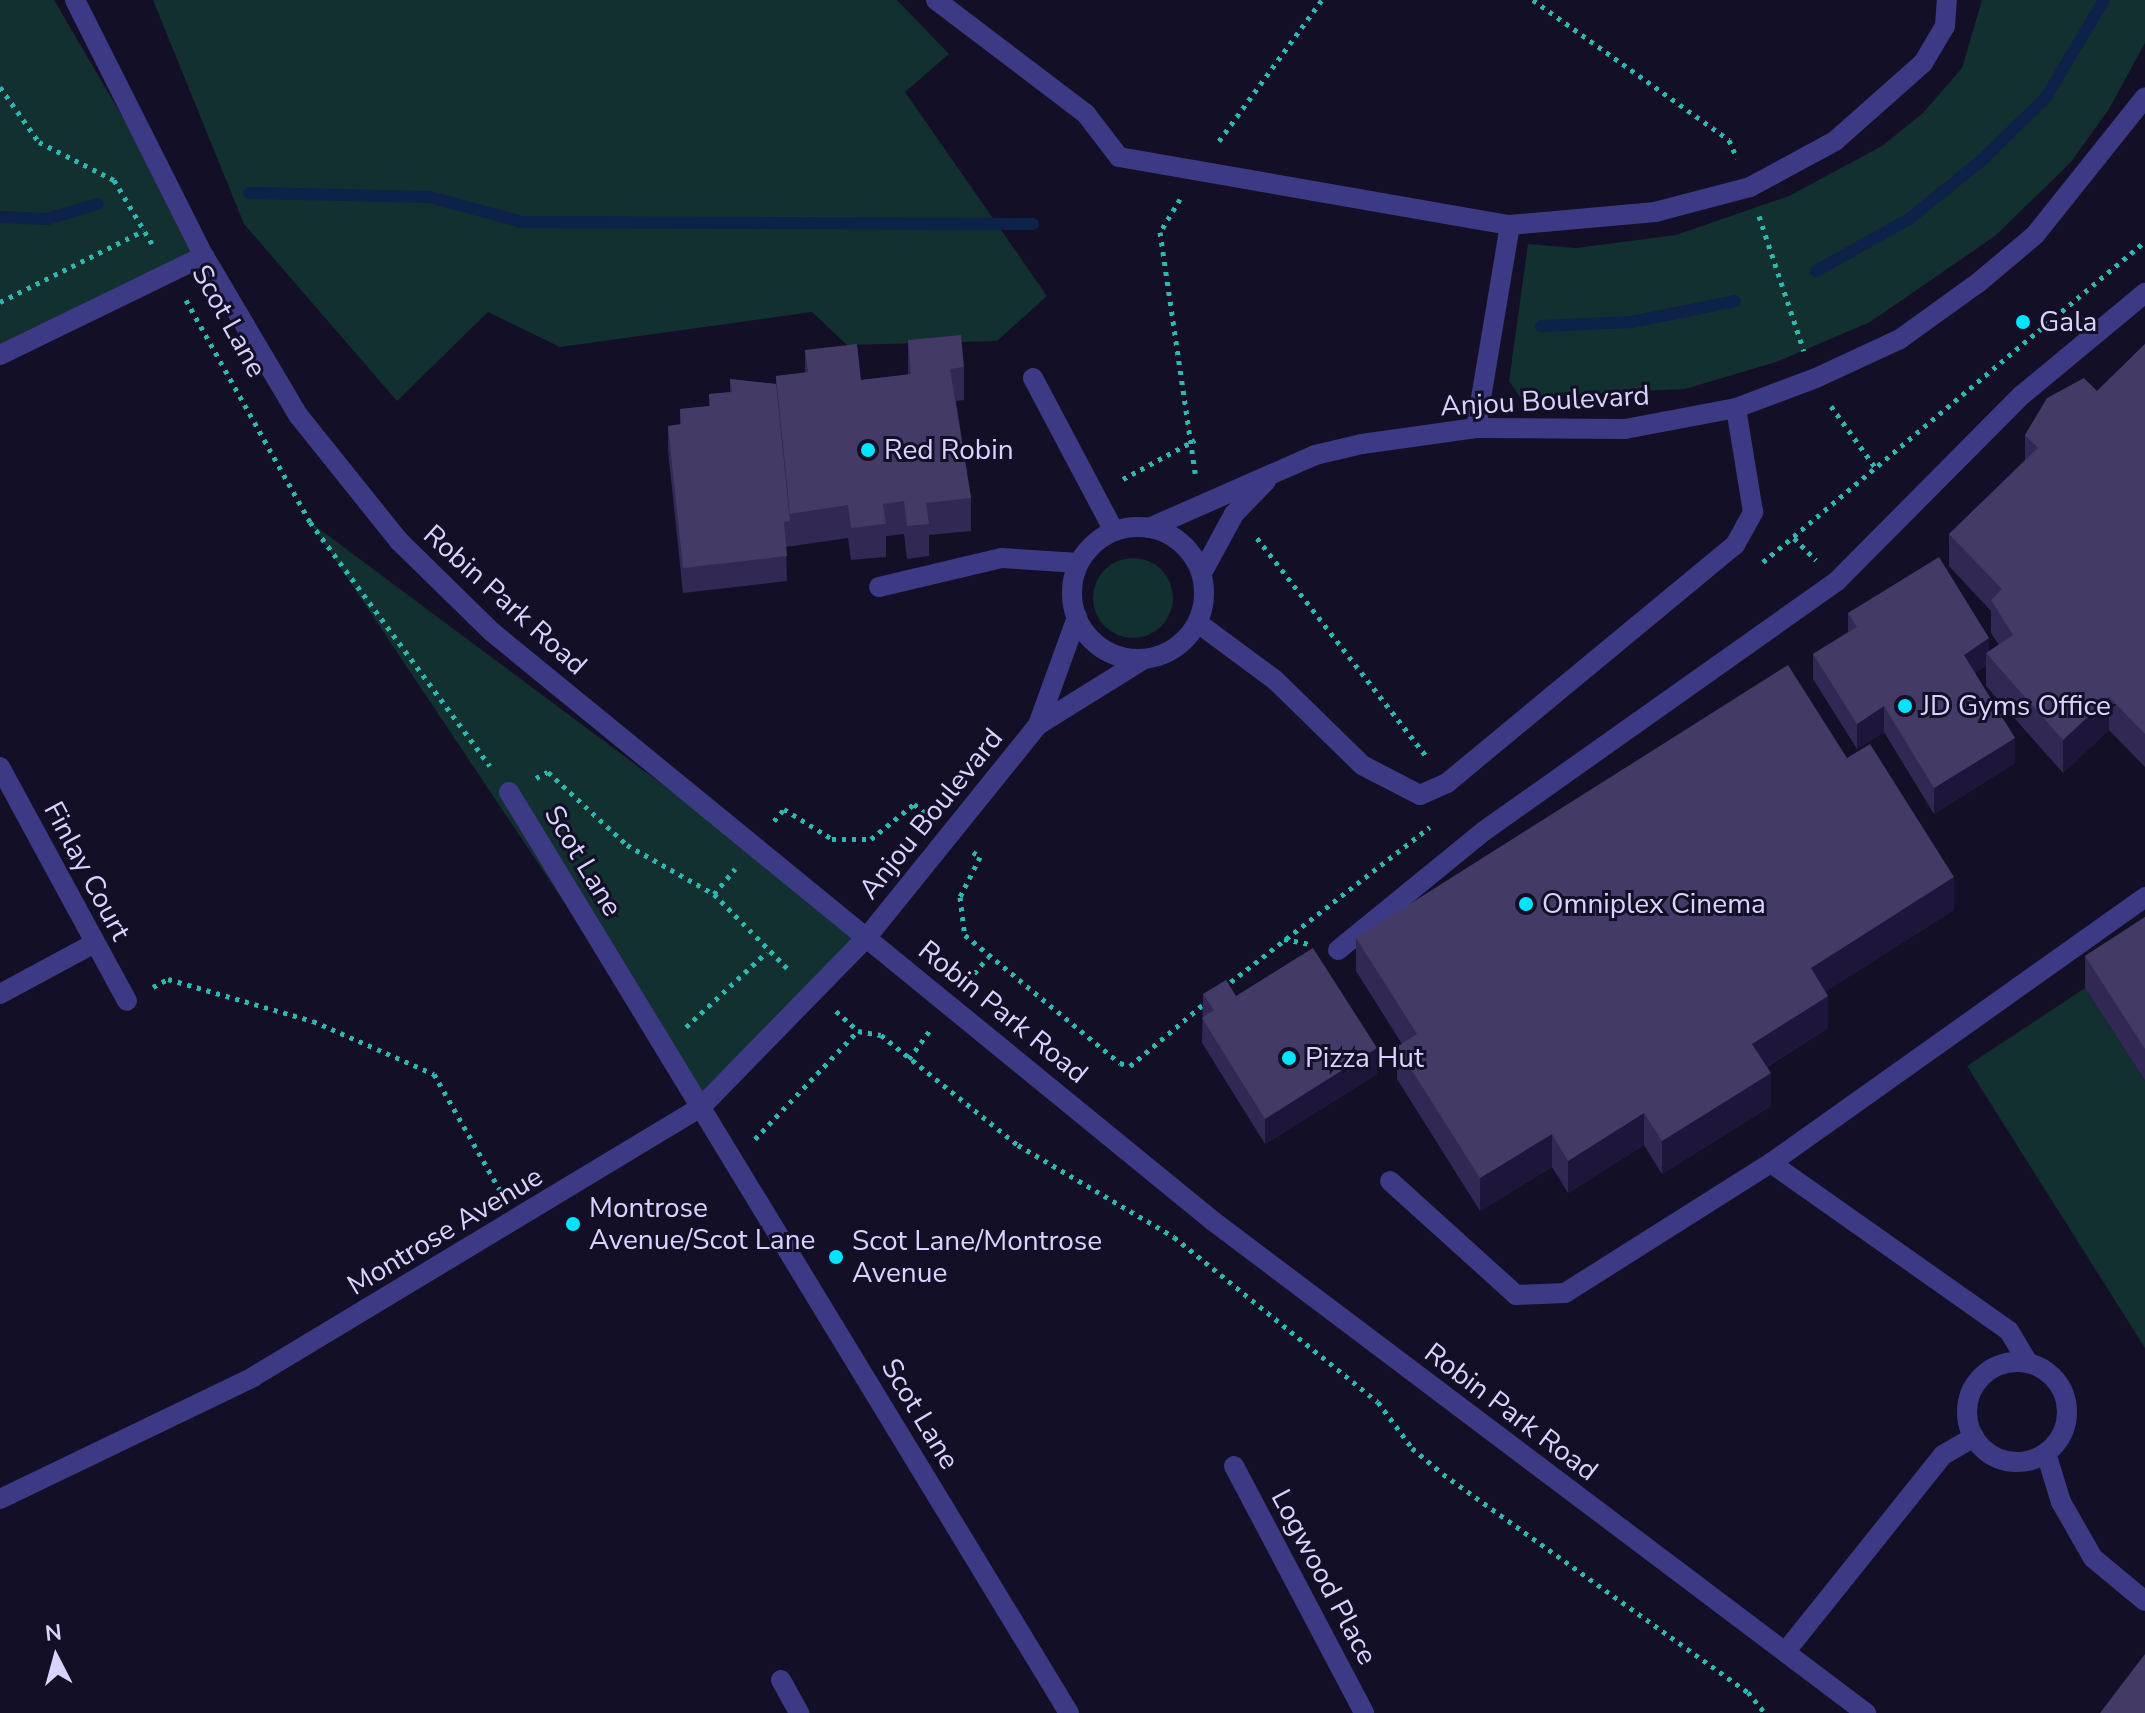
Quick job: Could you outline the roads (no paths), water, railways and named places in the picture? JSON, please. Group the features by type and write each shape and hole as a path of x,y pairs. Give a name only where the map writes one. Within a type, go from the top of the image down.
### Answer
{"street":[{"name":"Scot Lane","path":"75,0 204,256"},
{"path":"936,0 1086,114 1119,157 1510,225 1640,214 1750,187 1835,141 1923,63 1945,26 1947,0"},
{"name":"Anjou Boulevard","path":"1114,531 1149,528 1210,497 1269,478 1315,455 1476,428 1625,429 1736,408 1900,339 1978,283 2035,235 2145,97"},
{"path":"1476,428 1510,225"},
{"path":"0,355 204,256"},
{"name":"Robin Park Road","path":"204,256 298,415 398,540 513,650 1213,1221 1866,1713"},
{"path":"1338,950 1484,831 1837,581 2022,395 2145,293"},
{"path":"879,587 1002,558 1079,563 1114,531 1090,497 1033,378"},
{"path":"1198,623 1275,680 1389,784 1420,795 1447,783 1735,545 1753,512 1736,408"},
{"name":"Anjou Boulevard","path":"1038,725 1144,659 1166,654 1198,623 1202,573 1234,514 1269,478"},
{"path":"1149,528 1182,543 1202,573"},
{"name":"Anjou Boulevard","path":"867,937 1038,725 1077,617 1079,563"},
{"path":"1077,617 1097,645 1144,659"},
{"name":"Finlay Court","path":"0,767 93,944 127,1001"},
{"name":"Scot Lane","path":"509,792 1069,1713"},
{"path":"1390,1181 1516,1295 1565,1293 1771,1163 2145,897"},
{"name":"Montrose Avenue","path":"0,1499 253,1377 518,1222 701,1107 867,937"},
{"path":"0,994 93,944"},
{"path":"1771,1163 2009,1331 2028,1363 2056,1380 2066,1402 2065,1427 2046,1453 2015,1462 1974,1437 1967,1405 1982,1376 2028,1363"},
{"path":"1786,1651 1943,1455 1974,1437"},
{"path":"2046,1453 2061,1502 2093,1558 2145,1601"},
{"name":"Logwood Place","path":"1234,1466 1364,1713"},
{"path":"781,1680 799,1713"}],"waterway":[{"path":"1816,271 1909,219 1982,160 2046,97 2104,0"},
{"path":"249,193 430,197 522,222 1033,224"},
{"path":"0,217 47,219 98,204"},
{"path":"1541,326 1632,322 1735,301"}],"place":[{"name":"Gala","path":"2023,322"},
{"name":"Red Robin","path":"868,450"},
{"name":"JD Gyms Office","path":"1905,706"},
{"name":"Omniplex Cinema","path":"1526,904"},
{"name":"Pizza Hut","path":"1289,1058"},
{"name":"Montrose Avenue/Scot Lane","path":"573,1224"},
{"name":"Scot Lane/Montrose Avenue","path":"836,1257"}]}
